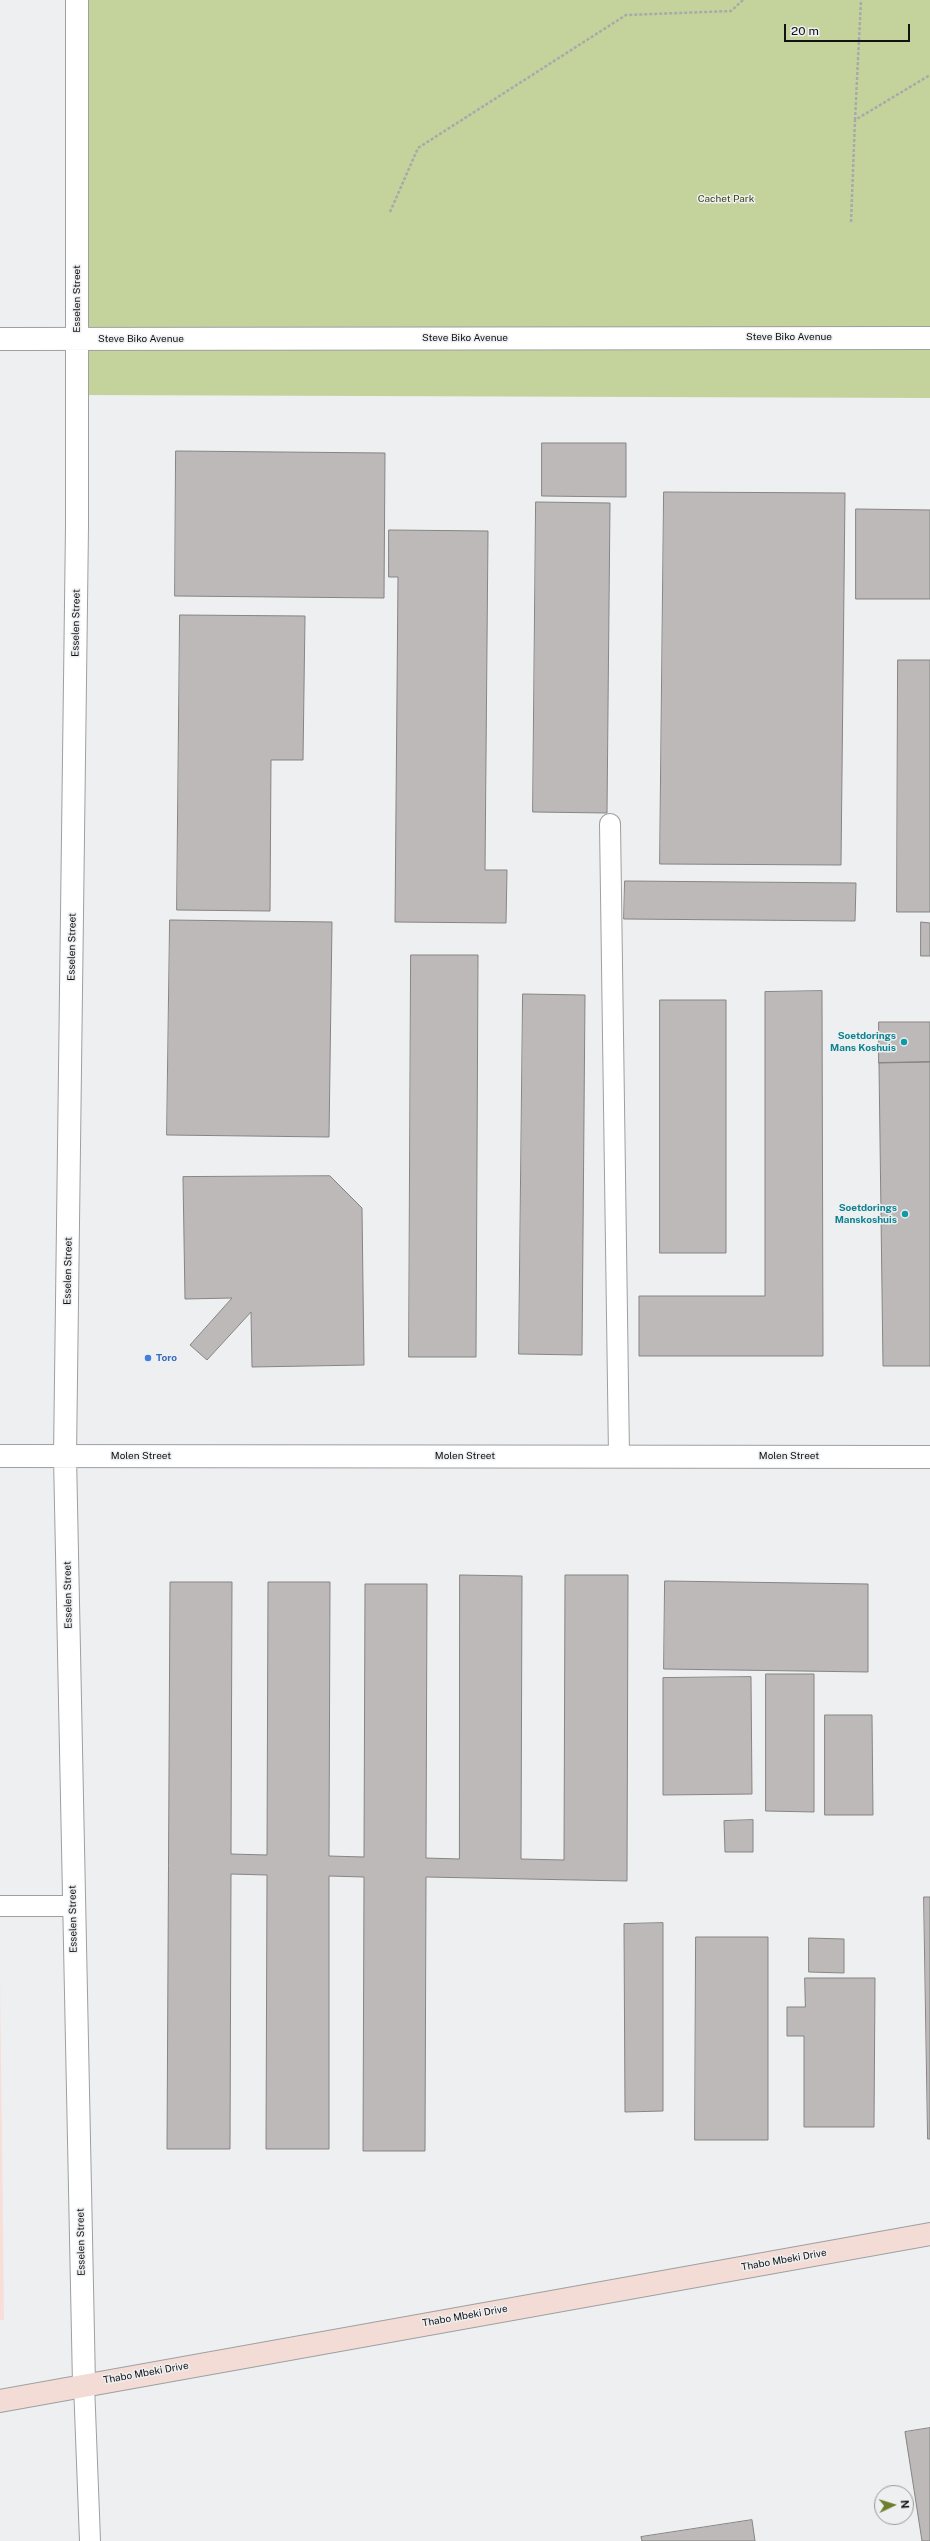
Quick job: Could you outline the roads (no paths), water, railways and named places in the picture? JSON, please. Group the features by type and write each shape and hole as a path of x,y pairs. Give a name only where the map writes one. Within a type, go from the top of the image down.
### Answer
{"main road":[{"name":"Thabo Mbeki Drive","path":"0,2400 930,2234"}],"street":[{"name":"Esselen Street","path":"77,0 77,526 65,1456 73,1906 84,2384"},
{"name":"Steve Biko Avenue","path":"0,339 930,338"},
{"name":"Molen Street","path":"0,1456 930,1457"}],"lane":[{"path":"610,824 619,1456"},
{"path":"0,1906 73,1906"},
{"name":"Esselen Street","path":"84,2384 90,2541"}],"place":[{"name":"Soetdorings Mans Koshuis","path":"904,1042"},
{"name":"Soetdorings Manskoshuis","path":"905,1214"},
{"name":"Toro","path":"148,1358"}],"park label":[{"name":"Cachet Park","path":"726,199"}]}
